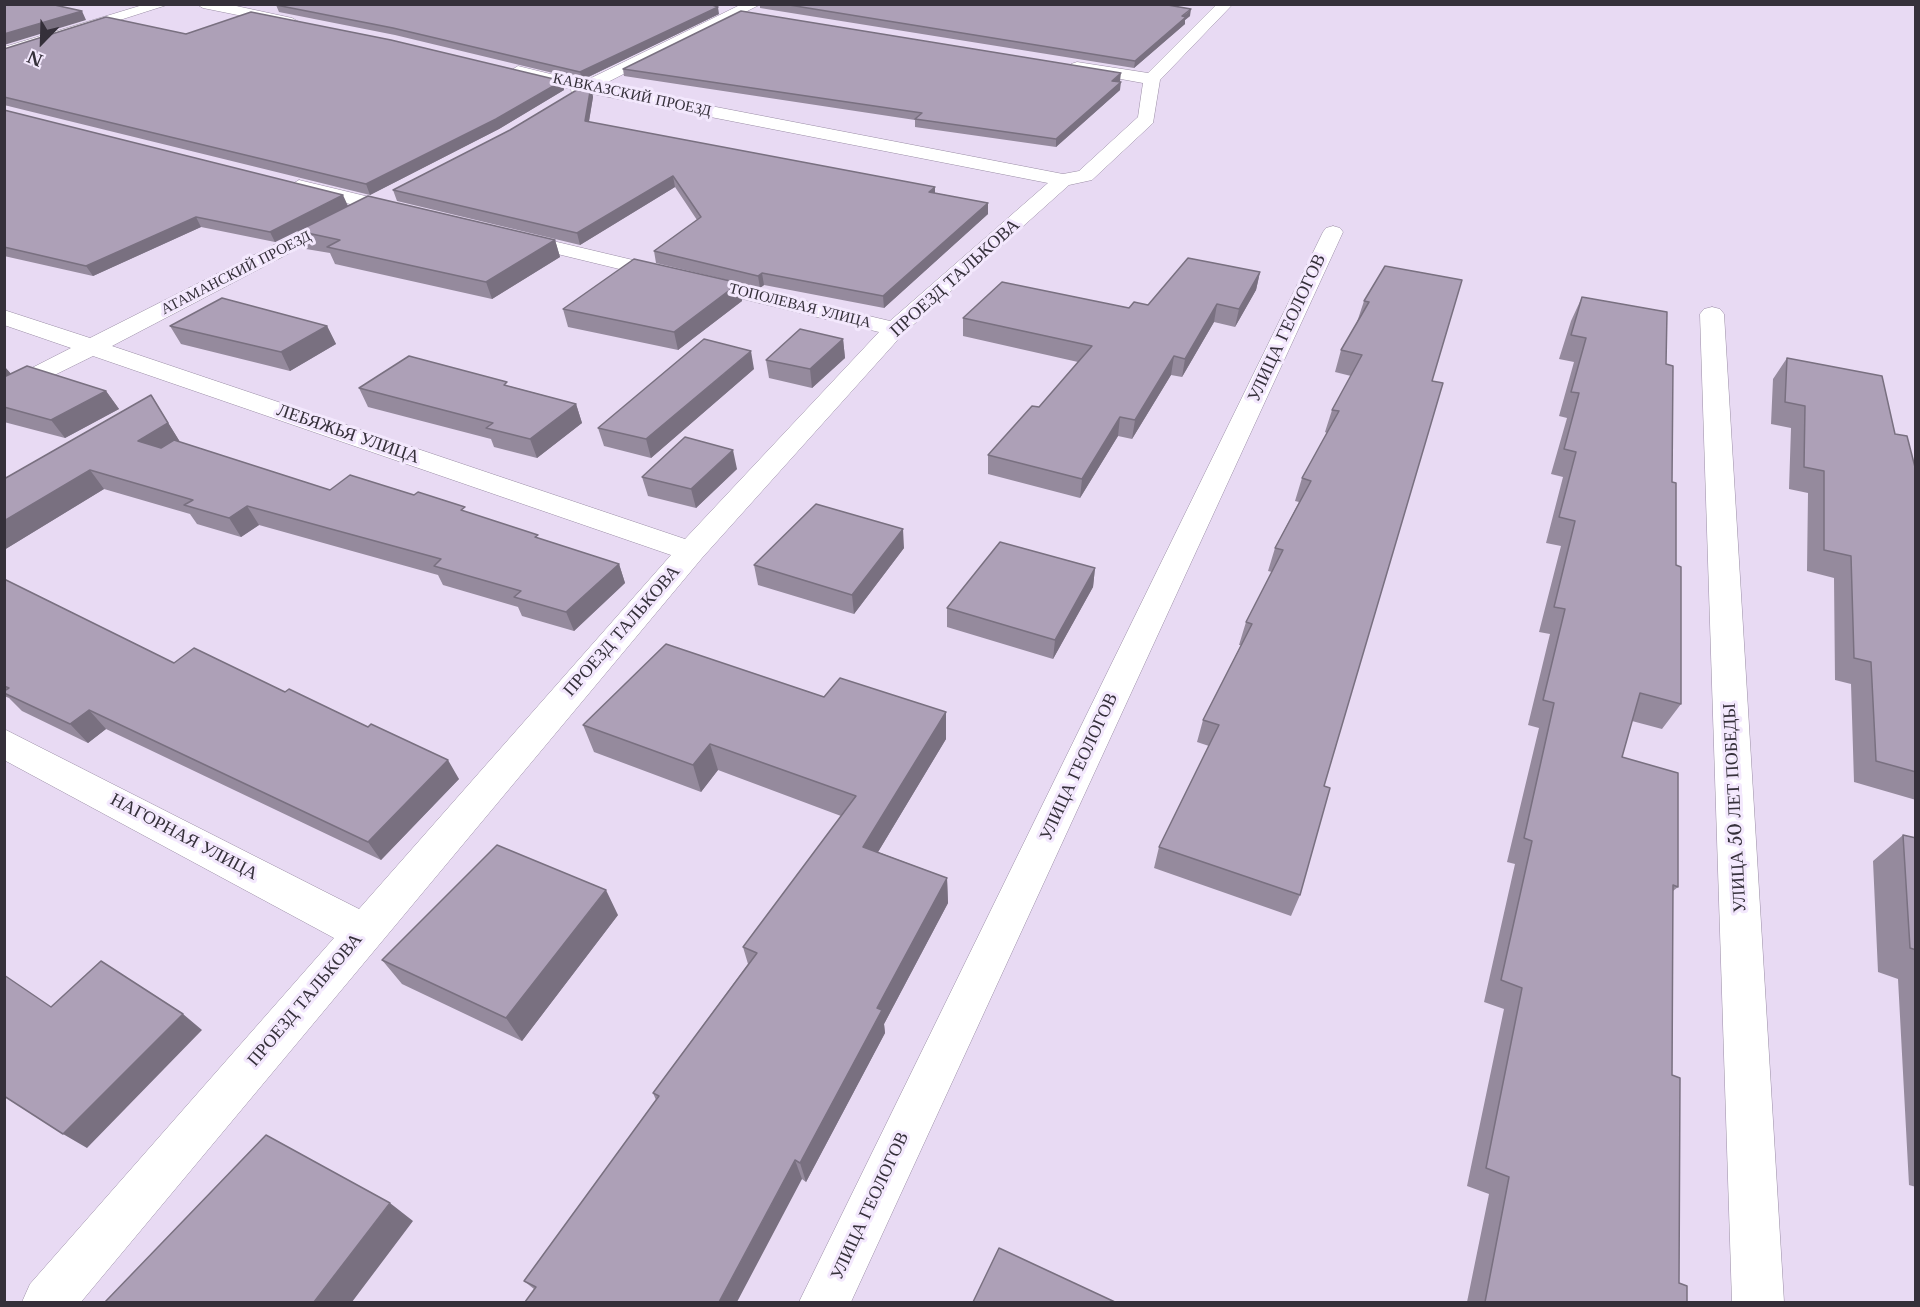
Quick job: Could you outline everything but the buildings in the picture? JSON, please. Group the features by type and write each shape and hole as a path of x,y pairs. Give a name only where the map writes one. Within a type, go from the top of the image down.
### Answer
{"street":[{"path":"4,52 163,4"},
{"path":"203,4 304,24"},
{"path":"708,6 753,10"},
{"path":"1058,64 1152,80 1214,9"},
{"path":"564,99 584,87 753,10"},
{"name":"КАВКАЗСКИЙ ПРОЕЗД","path":"506,68 584,87 1064,180"},
{"name":"ПРОЕЗД ТАЛЬКОВА","path":"48,1302 692,551 896,330 1064,180 1085,176 1147,119 1152,80"},
{"path":"279,180 429,218"},
{"name":"АТАМАНСКИЙ ПРОЕЗД","path":"4,392 402,188"},
{"name":"УЛИЦА ГЕОЛОГОВ","path":"825,1302 1333,232"},
{"name":"ТОПОЛЕВАЯ УЛИЦА","path":"499,234 896,330"},
{"name":"УЛИЦА 50 ЛЕТ ПОБЕДЫ","path":"1712,314 1758,1302"},
{"name":"ЛЕБЯЖЬЯ УЛИЦА","path":"4,317 692,551"},
{"name":"НАГОРНАЯ УЛИЦА","path":"4,743 363,932"}]}
